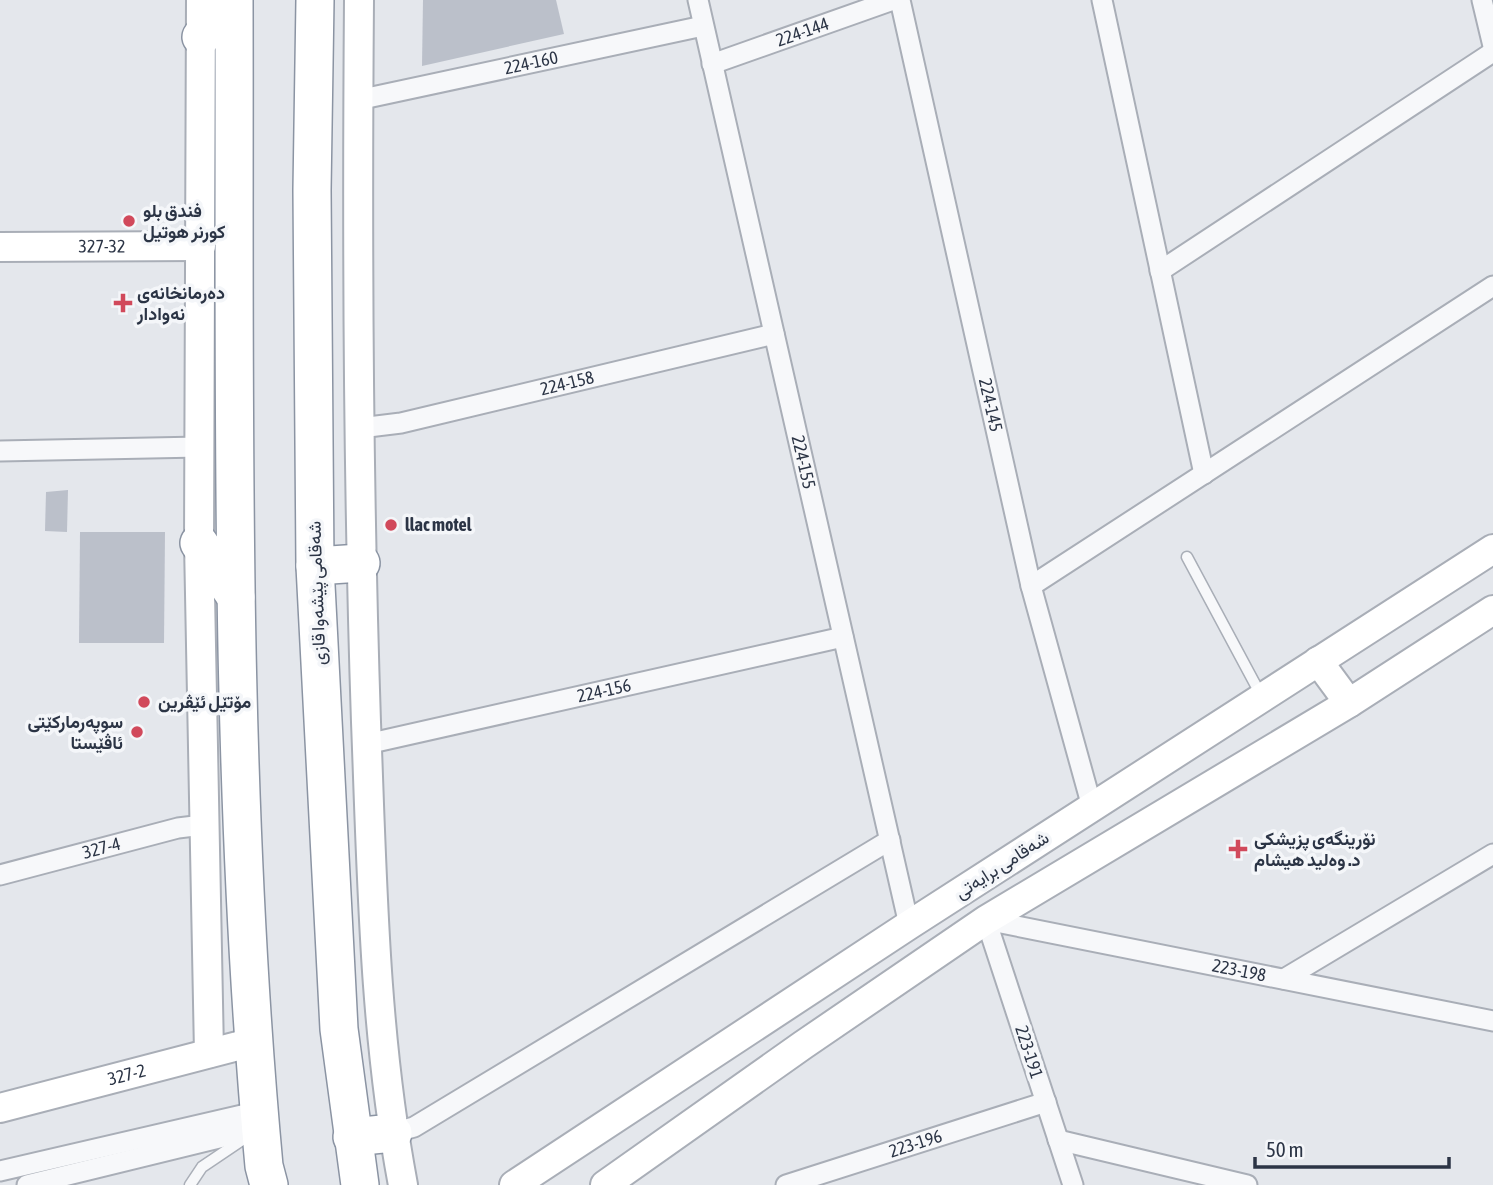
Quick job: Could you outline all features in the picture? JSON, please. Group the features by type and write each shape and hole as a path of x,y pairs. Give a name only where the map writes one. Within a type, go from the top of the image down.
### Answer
{"highway":[{"path":"201,37 232,0"},
{"path":"232,0 236,597 242,811 253,1042 264,1166 269,1185"},
{"name":"شەقامی پێشەوا قازی","path":"315,0 312,204 315,566 339,1029 360,1185"},
{"path":"199,543 236,597"},
{"path":"315,566 361,563"},
{"path":"352,1137 393,1133"}],"street":[{"path":"201,0 199,543 209,1053"},
{"path":"359,0 361,563 367,744 376,981 393,1133 402,1185"},
{"name":"224-155","path":"698,0 909,925"},
{"name":"224-144","path":"712,64 893,0"},
{"name":"224-145","path":"900,0 1031,586 1092,807"},
{"path":"1102,0 1204,474"},
{"path":"1482,0 1493,46"},
{"name":"224-160","path":"358,100 704,26"},
{"path":"1160,271 1493,52"},
{"name":"327-32","path":"0,247 201,246"},
{"path":"1031,586 1493,286"},
{"name":"224-158","path":"360,428 401,423 774,334"},
{"path":"0,451 200,447"},
{"name":"شەقامی برایەتی","path":"514,1185 909,925 1493,549"},
{"path":"605,1185 986,920 1349,704 1493,610"},
{"name":"224-156","path":"367,744 843,636"},
{"path":"1318,661 1349,704"},
{"name":"327-4","path":"0,875 178,828 203,825"},
{"path":"393,1133 414,1128 890,840"},
{"path":"1284,979 1493,854"},
{"name":"223-198","path":"986,920 1493,1021"},
{"name":"223-191","path":"986,920 1073,1185"},
{"path":"774,1014 803,1045"},
{"name":"327-2","path":"0,1108 253,1042"},
{"name":"223-196","path":"786,1185 1046,1102"},
{"path":"0,1171 260,1119"},
{"path":"27,1185 260,1119"},
{"path":"1058,1140 1247,1185"}],"lane":[{"path":"1187,557 1262,697"},
{"path":"190,1185 202,1167 260,1119"}],"building":[{"path":"423,0 556,0 564,34 422,66"},
{"path":"68,490 67,532 45,531 46,492"},
{"path":"80,532 165,532 164,643 79,643"}],"place":[{"name":"فندق بلو كورنر هوتيل","path":"129,221"},
{"name":"دەرمانخانەی نەوادار","path":"123,303"},
{"name":"llac motel","path":"391,525"},
{"name":"مۆتێل ئێڤرین","path":"144,702"},
{"name":"سوپەرمارکێتی ئاڤێستا","path":"137,732"},
{"name":"نۆرینگەی پزیشکی د. وەلید هیشام","path":"1238,849"}]}
